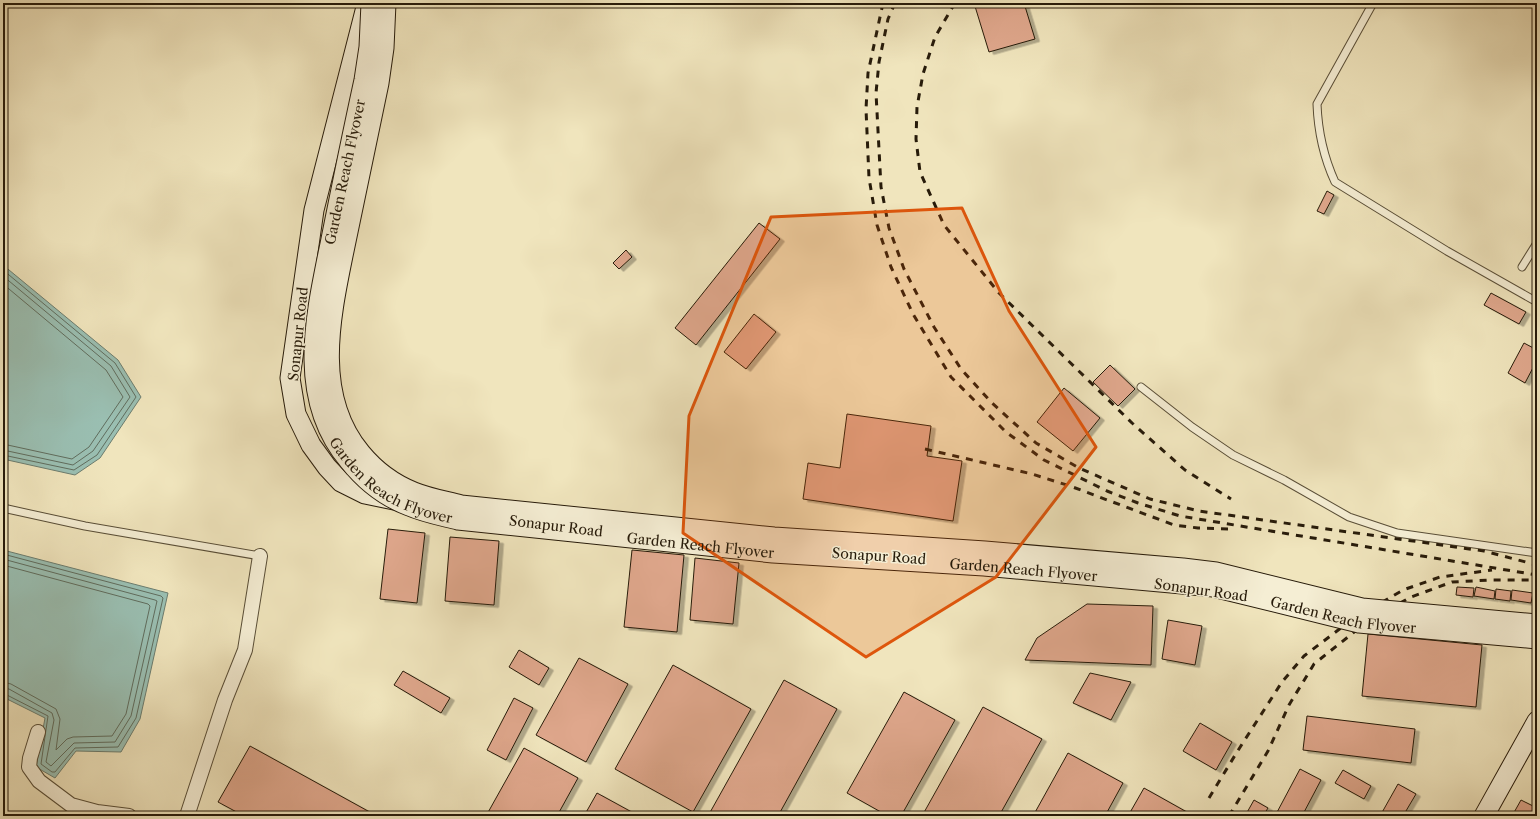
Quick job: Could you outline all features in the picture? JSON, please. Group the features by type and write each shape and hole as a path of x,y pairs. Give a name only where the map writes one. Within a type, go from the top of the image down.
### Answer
{"main road":[{"name":"Sonapur Road","path":"367,3 314,210 290,378 296,414 311,445 342,482 365,494 525,524 696,542 1018,566 1228,593 1358,617 1434,624 1537,630"},
{"name":"Garden Reach Flyover","path":"370,3 369,47 364,80 319,299 314,369 315,384 322,414 335,442 344,456 366,480 393,499 424,511 458,520 773,552 977,565 1188,584 1214,588 1359,623 1537,639"},
{"name":"Garden Reach Flyover","path":"386,3 384,48 379,83 334,301 329,368 330,382 336,409 348,434 371,463 401,485 428,497 461,505 774,537 978,550 1216,572 1362,608 1537,624"},
{"path":"1484,816 1537,721"}],"street":[{"path":"187,816 225,700 245,650 260,556"},
{"path":"38,732 30,758 29,767 39,781 71,805 97,812 129,816"}],"lane":[{"path":"1373,3 1317,104 1317,118 1327,166 1335,182 1448,251 1537,302"},
{"path":"1522,266 1537,242"},
{"path":"1141,387 1192,428 1233,455 1278,477 1349,516 1397,533 1537,553"},
{"path":"3,508 85,526 260,556"}],"highlighted area":[{"path":"962,208 1009,311 1096,447 996,577 866,657 683,533 689,416 771,217"}],"water":[{"path":"3,265 118,360 141,397 100,458 75,475 3,459"},
{"path":"3,550 168,593 140,719 121,752 76,751 55,778 36,767 45,718 3,697"}],"building":[{"path":"974,3 1024,3 1035,39 989,52"},
{"path":"1327,191 1334,195 1324,214 1317,211"},
{"path":"759,223 780,239 696,345 675,328"},
{"path":"626,250 632,257 619,269 613,263"},
{"path":"1491,293 1526,312 1519,324 1484,305"},
{"path":"754,314 776,332 746,369 724,352"},
{"path":"1524,343 1537,350 1537,360 1525,383 1508,373"},
{"path":"1110,365 1135,389 1118,406 1093,382"},
{"path":"1064,388 1100,418 1073,451 1037,422"},
{"path":"847,414 931,426 927,456 962,461 953,521 803,499 808,463 840,468"},
{"path":"388,529 425,533 417,603 380,599"},
{"path":"450,537 499,541 494,605 445,601"},
{"path":"632,550 684,555 677,632 624,627"},
{"path":"695,558 739,563 733,624 690,620"},
{"path":"1535,586 1537,586 1537,605 1533,605"},
{"path":"1457,587 1474,588 1473,597 1456,595"},
{"path":"1476,587 1495,591 1494,599 1474,596"},
{"path":"1496,589 1511,591 1510,601 1495,599"},
{"path":"1512,590 1533,593 1531,603 1511,600"},
{"path":"1087,604 1153,606 1151,665 1025,660 1037,638"},
{"path":"1168,620 1202,626 1195,665 1162,659"},
{"path":"1368,634 1482,645 1476,707 1362,696"},
{"path":"519,650 549,668 539,685 509,667"},
{"path":"579,658 628,684 586,762 536,735"},
{"path":"673,665 751,709 693,812 615,769"},
{"path":"403,671 450,698 441,713 394,685"},
{"path":"1090,673 1131,682 1111,720 1073,703"},
{"path":"784,680 837,709 778,816 708,816"},
{"path":"904,692 955,720 901,816 888,816 847,793"},
{"path":"514,698 533,708 506,760 487,750"},
{"path":"983,707 1042,739 999,816 922,816"},
{"path":"1307,716 1415,729 1411,763 1303,750"},
{"path":"1200,723 1232,742 1216,770 1183,751"},
{"path":"250,746 377,816 244,816 218,802"},
{"path":"524,748 578,778 557,816 486,816"},
{"path":"1068,753 1123,783 1105,816 1033,816"},
{"path":"1300,769 1321,780 1302,816 1275,816"},
{"path":"1343,770 1371,786 1364,799 1335,783"},
{"path":"1398,784 1416,794 1403,816 1380,816"},
{"path":"1144,788 1194,816 1128,816"},
{"path":"597,793 639,816 584,816"},
{"path":"1254,800 1268,808 1263,816 1245,816"},
{"path":"1521,800 1537,808 1537,816 1512,816"}],"railway":[{"path":"883,3 868,73 866,109 869,178 877,225 891,267 913,314 951,377 1006,432 1044,460 1107,491 1138,503 1180,516 1537,575"},
{"path":"895,3 888,19 879,62 876,93 881,187 889,228 904,269 934,327 961,369 992,403 1036,443 1079,468 1150,499 1199,511 1484,551 1537,565"},
{"path":"955,3 935,37 923,74 917,107 916,139 920,172 944,225 999,293 1132,423 1185,470 1231,499"},
{"path":"925,449 1032,474 1070,486 1174,525 1198,528 1232,529"},
{"path":"1209,798 1282,682 1304,656 1350,621 1403,590 1440,577 1492,570"},
{"path":"1229,816 1268,751 1289,705 1314,664 1368,621 1411,597 1452,582 1537,580"}]}
